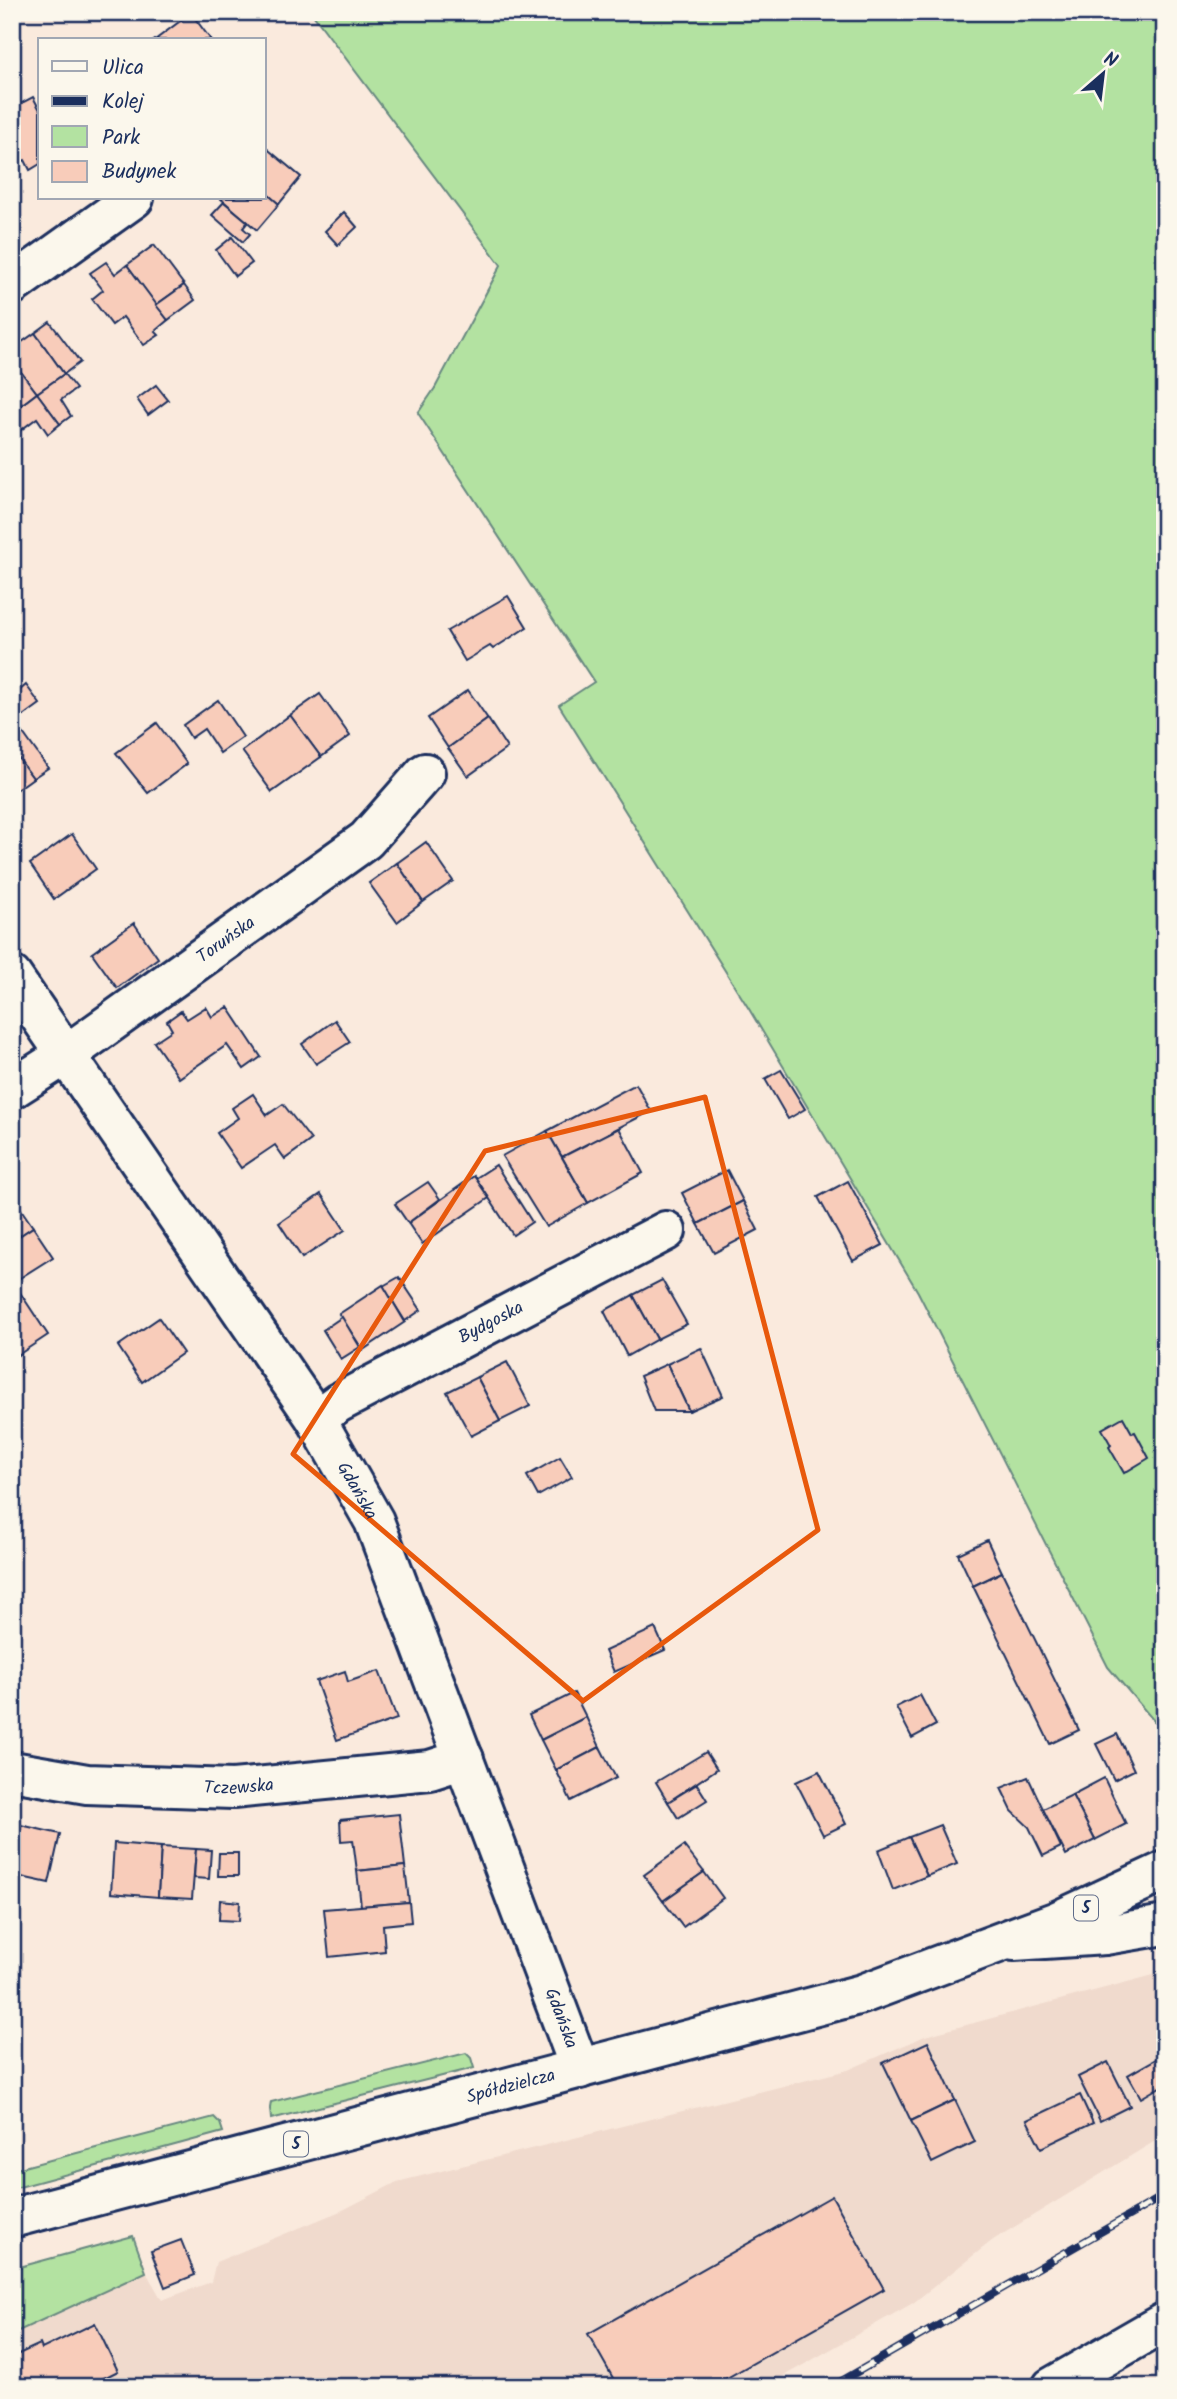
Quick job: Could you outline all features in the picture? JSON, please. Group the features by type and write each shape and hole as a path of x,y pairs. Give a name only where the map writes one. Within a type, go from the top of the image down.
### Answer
{"street":[{"path":"12,285 132,200"},
{"name":"Toruńska","path":"12,1089 67,1054 366,840 425,773"},
{"name":"Gdańska","path":"12,976 316,1419 374,1521 580,2069"},
{"name":"Bydgoska","path":"316,1419 338,1403 666,1231"},
{"name":"Tczewska","path":"12,1771 87,1784 233,1789 430,1770 464,1759"},
{"name":"5","path":"1005,1941 1057,1921 1165,1871"},
{"path":"1005,1941 1105,1936 1165,1925"},
{"name":"Spółdzielcza","path":"12,2218 862,1994 1005,1941"},
{"path":"1052,2387 1165,2322"}],"highlighted area":[{"path":"705,1097 818,1530 583,1701 293,1454 485,1151"}],"shaded area":[{"path":"1165,1972 1165,2135 993,2240 913,2303 764,2387 12,2387 12,2334 146,2272 162,2300 211,2282 216,2262 343,2210 397,2182 848,2070 925,2036"}],"green space":[{"path":"311,12 1165,12 1165,1734 1108,1667 918,1292 749,1009 559,705 594,682 418,413 435,388 501,265"},
{"path":"466,2053 474,2068 271,2119 271,2102"},
{"path":"214,2117 223,2132 12,2189 12,2170"},
{"path":"133,2236 146,2272 12,2334 12,2269"}],"building":[{"path":"191,13 210,38 158,38"},
{"path":"33,97 38,106 38,165 30,170 25,160 12,166 12,108"},
{"path":"266,148 301,177 279,204 266,193"},
{"path":"266,193 279,204 257,230 222,200 266,200"},
{"path":"224,202 248,222 243,228 250,234 243,242 212,215"},
{"path":"344,212 357,227 338,245 325,231"},
{"path":"232,237 252,263 235,276 216,250"},
{"path":"154,245 184,285 156,305 127,265"},
{"path":"106,262 115,274 127,265 168,320 155,331 159,335 144,345 123,317 112,325 92,299 103,290 90,273"},
{"path":"184,285 195,300 168,320 156,305"},
{"path":"50,322 80,362 64,374 35,333"},
{"path":"35,333 64,374 37,393 12,360 12,349"},
{"path":"12,360 37,393 12,412"},
{"path":"64,374 76,389 61,400 71,416 60,424 37,393"},
{"path":"156,385 168,400 148,415 137,399"},
{"path":"37,393 60,424 48,434 37,418 21,430 12,418 12,412"},
{"path":"508,596 527,627 493,649 490,646 465,661 447,631"},
{"path":"26,685 40,704 17,721 12,715 12,697"},
{"path":"468,690 488,719 448,748 428,718"},
{"path":"320,694 350,736 321,757 290,715"},
{"path":"218,700 243,737 220,753 204,729 191,738 183,725"},
{"path":"290,715 321,757 272,792 242,751"},
{"path":"488,719 507,748 468,776 448,748"},
{"path":"157,723 187,764 148,793 116,753"},
{"path":"23,733 48,768 33,778 12,750 12,740"},
{"path":"12,750 33,778 12,793"},
{"path":"72,834 96,869 54,899 30,864"},
{"path":"426,842 453,881 423,902 397,863"},
{"path":"397,863 423,902 397,922 369,883"},
{"path":"134,923 158,958 117,988 92,953"},
{"path":"206,1007 212,1017 228,1007 261,1057 244,1069 227,1045 179,1078 154,1042 172,1030 167,1021 181,1011 187,1019"},
{"path":"335,1020 350,1042 316,1064 302,1044"},
{"path":"781,1070 805,1109 788,1119 765,1079"},
{"path":"636,1084 651,1111 562,1157 547,1131"},
{"path":"253,1094 267,1115 283,1104 311,1140 285,1159 275,1145 241,1168 217,1133 238,1118 232,1108"},
{"path":"619,1128 643,1173 588,1203 562,1157"},
{"path":"547,1131 588,1203 546,1227 502,1156"},
{"path":"496,1165 532,1222 513,1235 476,1178"},
{"path":"727,1170 743,1201 698,1224 682,1193"},
{"path":"474,1176 489,1198 422,1244 408,1223"},
{"path":"848,1181 883,1245 853,1261 818,1197"},
{"path":"428,1182 440,1199 408,1223 395,1204"},
{"path":"321,1194 345,1230 302,1258 279,1223"},
{"path":"12,1196 33,1227 12,1241"},
{"path":"743,1201 758,1230 714,1253 698,1224"},
{"path":"33,1227 53,1257 12,1283 12,1241"},
{"path":"399,1277 421,1310 405,1321 383,1286"},
{"path":"662,1280 687,1324 657,1339 633,1295"},
{"path":"383,1285 405,1322 363,1350 339,1314"},
{"path":"19,1291 48,1335 12,1359 12,1296"},
{"path":"633,1295 657,1339 627,1356 604,1311"},
{"path":"342,1317 360,1347 341,1359 323,1330"},
{"path":"159,1318 183,1353 142,1382 118,1346"},
{"path":"701,1348 723,1396 689,1411 667,1364"},
{"path":"507,1362 530,1406 500,1421 477,1377"},
{"path":"667,1364 689,1411 654,1411 640,1376"},
{"path":"477,1377 500,1421 471,1436 447,1392"},
{"path":"1123,1417 1132,1433 1135,1432 1149,1458 1124,1473 1102,1429"},
{"path":"560,1457 572,1477 538,1496 527,1476"},
{"path":"987,1540 1002,1572 973,1586 958,1554"},
{"path":"1002,1572 1079,1730 1050,1744 973,1586"},
{"path":"655,1628 665,1650 614,1672 605,1651"},
{"path":"345,1671 348,1682 379,1671 397,1719 337,1740 316,1681"},
{"path":"574,1693 586,1717 541,1740 529,1715"},
{"path":"920,1695 936,1725 912,1738 896,1707"},
{"path":"586,1717 600,1747 556,1770 541,1740"},
{"path":"1117,1734 1134,1770 1114,1780 1096,1744"},
{"path":"600,1747 616,1778 571,1801 556,1770"},
{"path":"706,1752 717,1769 668,1802 656,1782"},
{"path":"819,1771 846,1824 823,1835 796,1782"},
{"path":"1028,1777 1061,1847 1043,1856 1029,1827 1012,1811 1001,1788"},
{"path":"1104,1778 1126,1824 1095,1840 1072,1795"},
{"path":"697,1784 707,1800 678,1818 668,1802"},
{"path":"1072,1795 1095,1840 1066,1855 1043,1809"},
{"path":"399,1814 405,1866 357,1871 353,1840 341,1841 340,1820"},
{"path":"12,1823 60,1834 49,1883 12,1875"},
{"path":"940,1825 957,1864 927,1876 909,1837"},
{"path":"909,1837 927,1876 893,1890 878,1850"},
{"path":"114,1843 161,1847 158,1897 111,1893"},
{"path":"684,1846 704,1872 663,1901 644,1875"},
{"path":"161,1847 196,1849 192,1899 158,1897"},
{"path":"196,1849 211,1850 209,1879 194,1878"},
{"path":"219,1853 238,1853 238,1876 218,1876"},
{"path":"405,1866 409,1902 361,1906 357,1871"},
{"path":"704,1872 723,1898 683,1927 663,1901"},
{"path":"220,1900 240,1902 239,1921 219,1920"},
{"path":"409,1902 411,1922 383,1925 385,1951 329,1957 324,1909"},
{"path":"928,2042 955,2100 911,2121 883,2063"},
{"path":"1165,2054 1165,2084 1141,2098 1128,2075"},
{"path":"1108,2062 1130,2106 1100,2121 1078,2077"},
{"path":"1080,2095 1093,2123 1041,2148 1027,2120"},
{"path":"955,2100 975,2142 932,2163 911,2121"},
{"path":"832,2196 884,2289 711,2387 618,2387 588,2334"},
{"path":"181,2240 195,2275 165,2287 151,2251"},
{"path":"95,2323 118,2371 86,2387 12,2387 12,2357 40,2344 42,2349"}],"railway":[{"path":"831,2387 1165,2195"}]}
